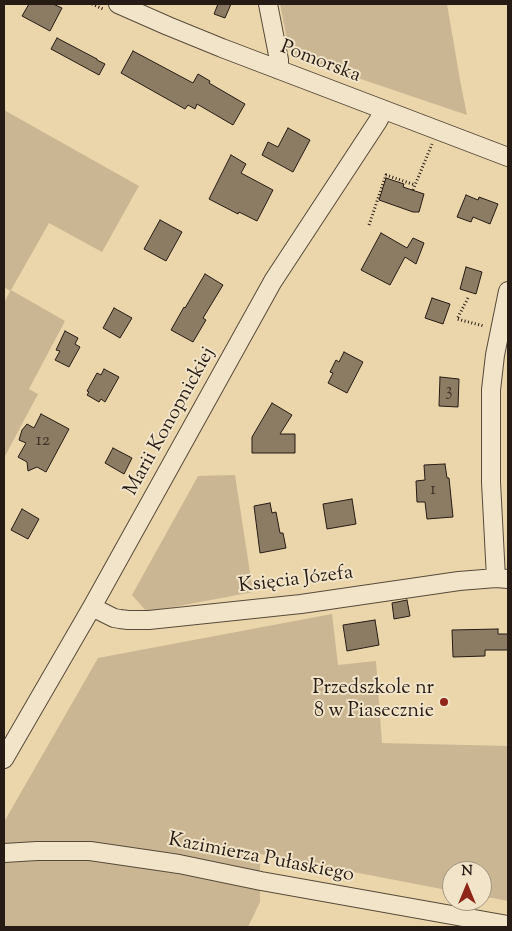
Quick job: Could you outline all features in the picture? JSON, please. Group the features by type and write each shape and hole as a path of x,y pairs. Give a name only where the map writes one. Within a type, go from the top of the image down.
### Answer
{"street":[{"name":"Pomorska","path":"118,4 176,30 508,157"},
{"path":"268,4 279,70"},
{"name":"Marii Konopnickiej","path":"4,759 92,607 274,281 373,129 383,110"},
{"path":"502,578 491,482 491,390 494,355 508,291"},
{"name":"Księcia Józefa","path":"92,607 114,618 149,620 301,604 459,581 502,578"},
{"name":"Kazimierza Pułaskiego","path":"4,853 90,851 180,864 261,881 508,925"}],"path":[{"path":"413,190 429,150"},
{"path":"369,225 386,175 415,185"},
{"path":"468,298 457,319 491,328"}],"shaded area":[{"path":"280,4 447,4 467,115 290,55"},
{"path":"4,110 139,186 102,252 49,223 11,290 65,321 29,389 38,394 4,458 4,303 10,291 4,287"},
{"path":"235,475 253,592 147,612 132,595 198,476"},
{"path":"332,614 338,665 376,661 382,743 508,746 508,901 492,898 492,861 442,861 442,889 260,854 260,902 248,927 4,927 4,822 98,658"}],"building":[{"path":"29,4 53,4 62,8 50,31 22,16"},
{"path":"218,4 231,4 225,18 214,14"},
{"path":"57,38 105,64 99,75 51,49"},
{"path":"133,51 193,83 198,74 210,81 209,83 245,104 233,125 197,104 195,109 188,105 185,109 121,73"},
{"path":"288,128 310,140 293,172 262,155 268,142 278,147"},
{"path":"231,155 246,164 241,173 273,190 257,221 239,212 238,214 209,199"},
{"path":"386,178 404,184 403,187 424,194 419,212 413,212 379,200"},
{"path":"466,195 478,200 479,197 498,204 490,224 473,217 471,222 457,217"},
{"path":"160,220 182,232 166,261 144,249"},
{"path":"381,233 407,248 413,238 424,243 416,264 405,257 390,285 361,270"},
{"path":"466,267 482,272 476,294 460,289"},
{"path":"205,274 223,285 203,318 206,320 193,342 171,330"},
{"path":"432,298 450,304 443,324 425,318"},
{"path":"114,308 132,318 120,338 103,328"},
{"path":"65,331 78,338 75,344 80,347 69,367 55,360 60,351 56,350"},
{"path":"344,352 363,362 347,393 328,383 333,373 330,372 336,360 339,362"},
{"path":"104,369 119,377 105,402 101,399 99,402 87,395 89,392 87,391 97,373 101,375"},
{"path":"440,377 459,379 458,407 439,406"},
{"path":"272,403 292,415 280,434 295,434 295,453 252,453 252,437"},
{"path":"41,414 69,429 46,472 37,467 28,471 27,462 18,457 26,443 19,440 22,430 27,424 34,428"},
{"path":"113,448 132,458 124,474 105,463"},
{"path":"445,464 447,478 449,478 453,517 427,519 425,502 417,502 416,481 425,480 424,465"},
{"path":"352,499 356,524 327,529 323,504"},
{"path":"270,503 272,513 276,512 280,533 283,533 286,548 260,553 254,506"},
{"path":"22,509 39,519 28,539 11,530"},
{"path":"407,600 410,616 394,619 392,603"},
{"path":"375,620 379,645 347,651 343,625"},
{"name":"Przedszkole nr 8 w Piasecznie","path":"498,629 498,634 508,634 508,650 485,650 485,656 453,657 452,630"}],"place":[{"name":"Przedszkole nr 8 w Piasecznie","path":"444,702"}]}
